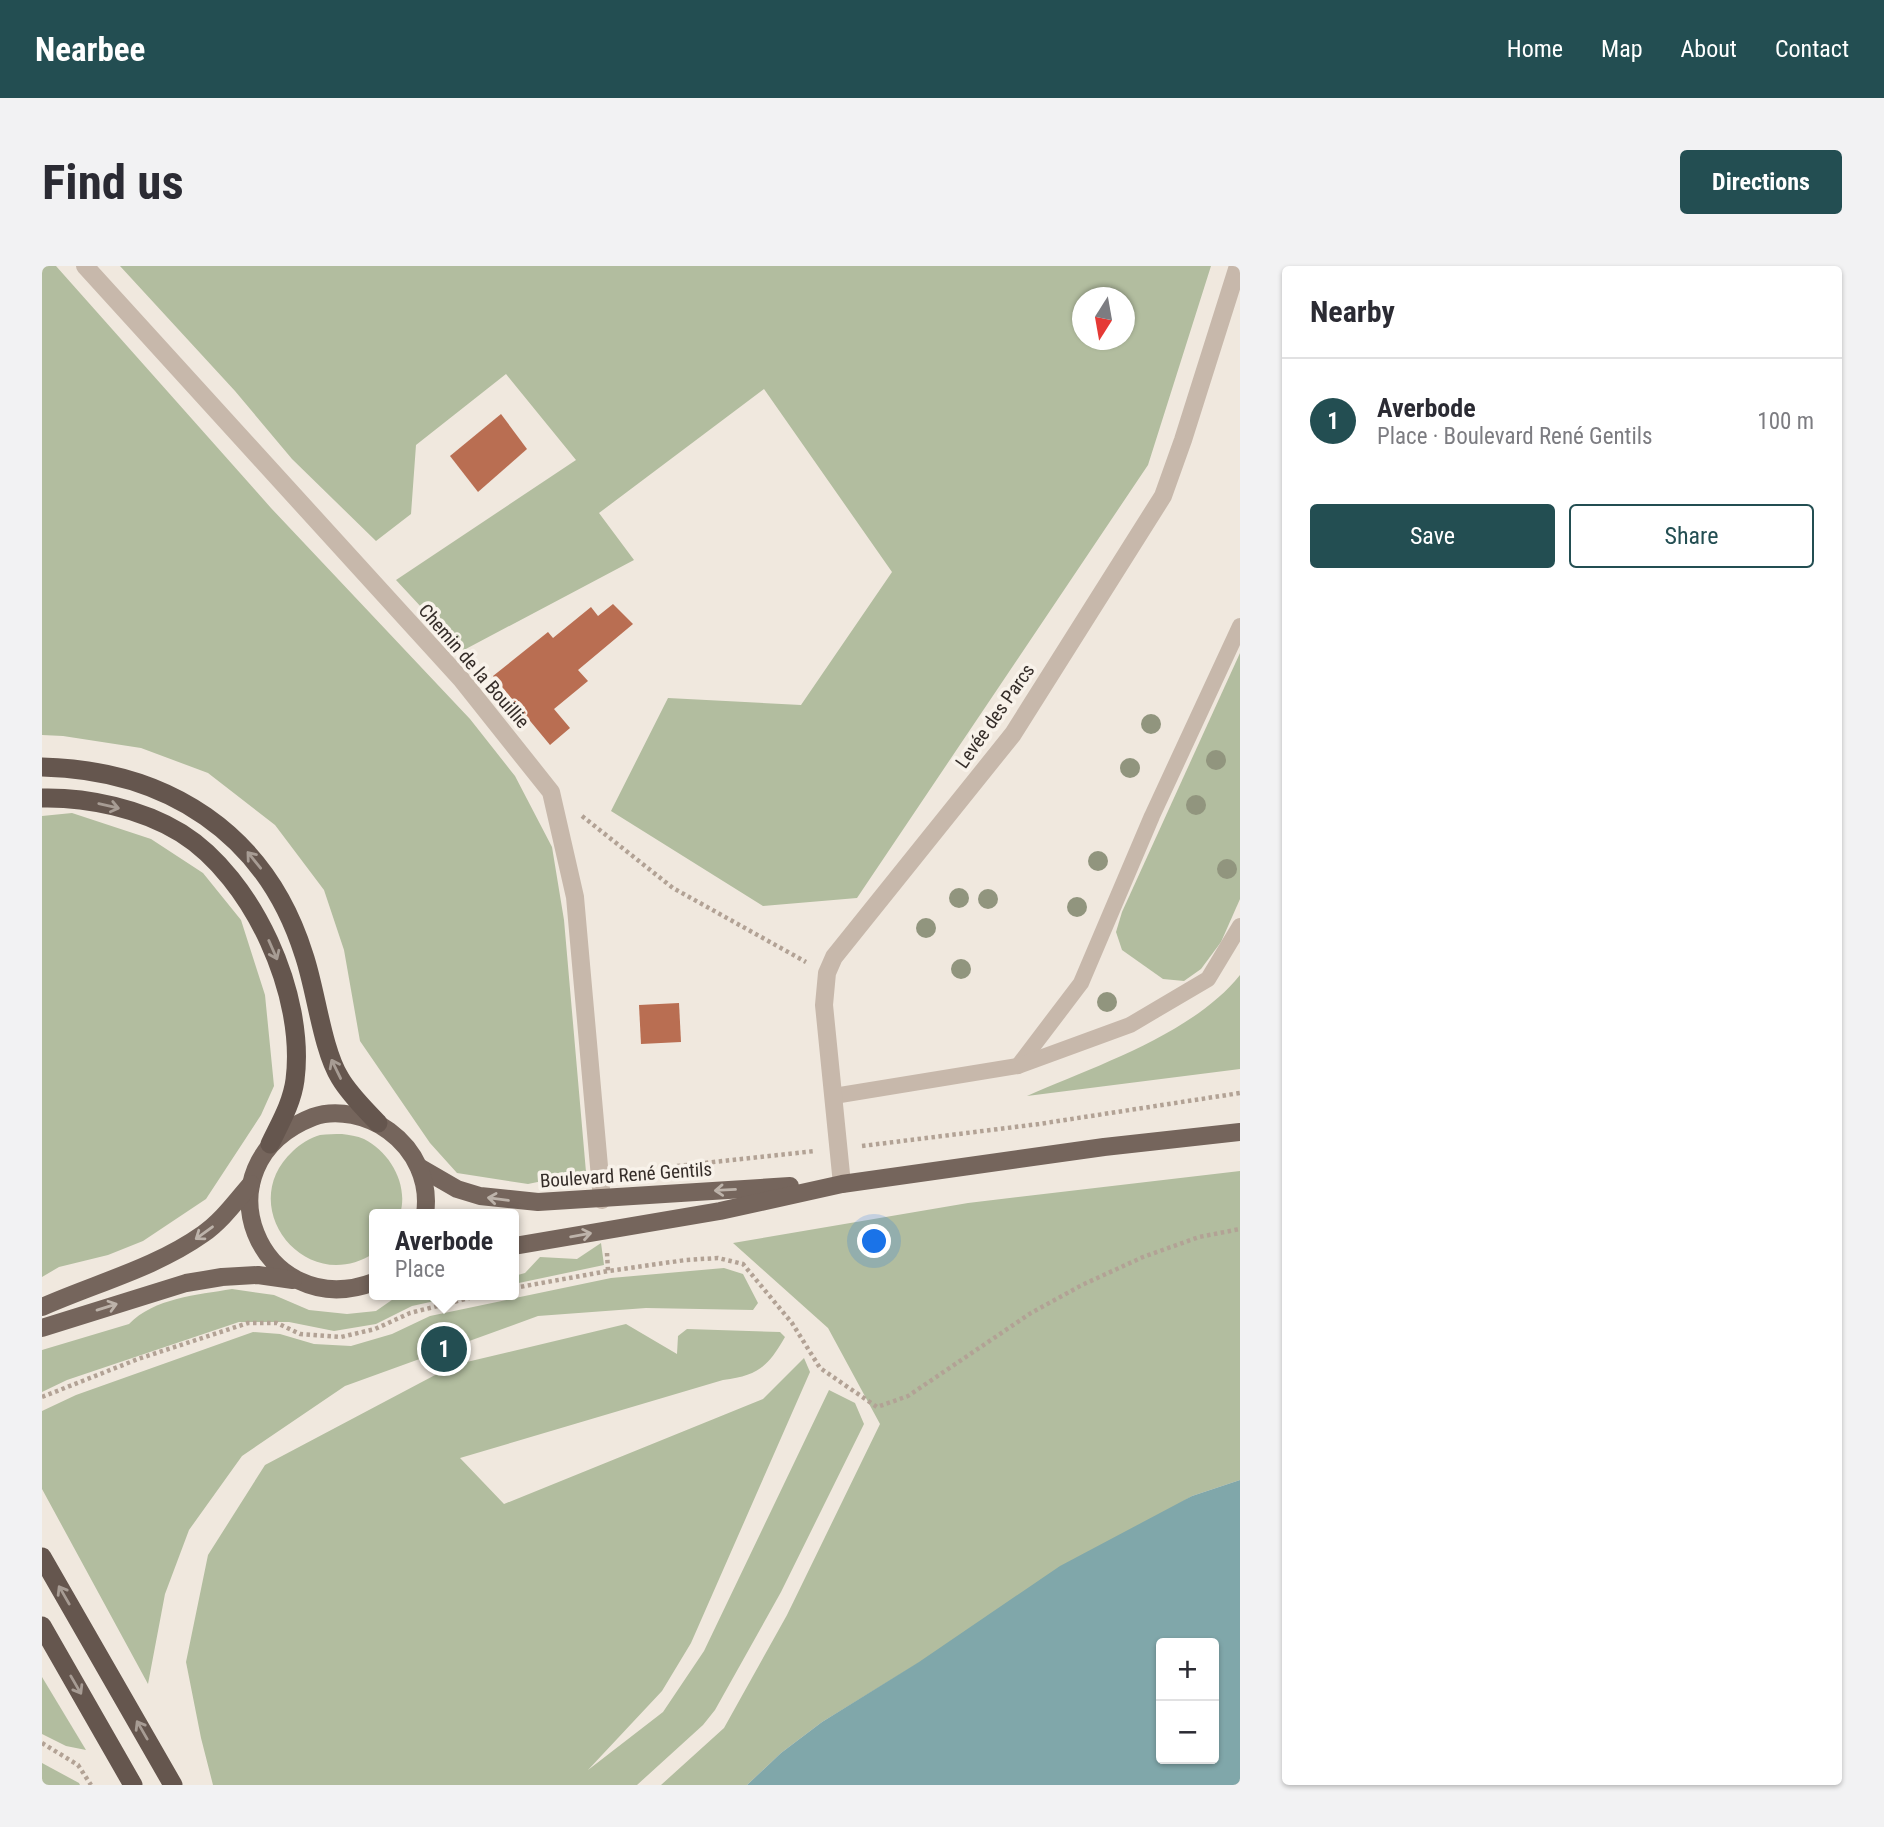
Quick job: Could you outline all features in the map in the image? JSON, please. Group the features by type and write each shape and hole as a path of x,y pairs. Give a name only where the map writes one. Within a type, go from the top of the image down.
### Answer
{"highway":[{"path":"42,767 71,767 147,784 181,799 237,840 260,868 293,923 315,989 330,1058 339,1077 378,1123"},
{"path":"42,798 110,806 145,816 181,833 211,858 237,887 261,925 276,958 289,998 295,1040 296,1079 289,1105 270,1144"},
{"path":"42,1557 173,1785"},
{"path":"42,1626 133,1785"}],"main road":[{"path":"298,1281 281,1270 268,1256 258,1240 249,1203 251,1184 258,1163 270,1144 293,1125 321,1114 350,1114 378,1123 403,1141 419,1167 425,1185 425,1209"},
{"name":"Boulevard René Gentils","path":"419,1167 457,1189 480,1196 538,1202 602,1200 842,1184 1104,1147 1240,1132"},
{"path":"42,1307 138,1269 187,1244 205,1233 225,1215 251,1184"},
{"name":"Boulevard René Gentils","path":"519,1245 720,1211 842,1184"},
{"path":"42,1328 186,1283 222,1277 258,1276 298,1281 321,1289 347,1290 369,1283"}],"street":[{"name":"Chemin de la Bouillie","path":"85,266 461,679 551,792 575,897 602,1200"},
{"name":"Levée des Parcs","path":"842,1184 824,1005 827,973 834,957 1013,734 1163,496 1238,266"}],"lane":[{"path":"1018,1066 1081,983 1152,816 1240,626"},
{"path":"834,1096 1018,1066 1130,1025 1208,979 1240,926"}],"path":[{"path":"551,792 673,888 827,973"},
{"path":"666,1167 1039,1124 1240,1093"},
{"path":"519,1288 686,1260 718,1258 743,1264 792,1323 820,1368 877,1407 908,1396 1031,1314 1082,1285 1143,1257 1199,1237 1240,1228"},
{"path":"42,1397 138,1359 248,1323 277,1323 300,1334 341,1337 375,1329 421,1310 461,1300"},
{"path":"42,1743 78,1765 92,1785"}],"green space":[{"path":"42,266 56,266 271,508 470,719 515,776 552,847 564,920 586,1172 528,1184 457,1173 430,1143 360,1041 344,950 324,890 275,825 208,773 141,748 42,735"},
{"path":"120,266 1211,266 1148,465 857,898 763,906 611,811 668,698 801,705 892,572 764,389 599,513 634,560 462,651 396,580 576,460 506,374 416,445 411,514 376,541 292,459 235,391"},
{"path":"1240,653 1240,899 1221,942 1201,969 1184,981 1163,979 1122,950 1116,932 1122,912"},
{"path":"72,813 151,839 203,873 241,920 265,995 274,1086 261,1115 206,1199 143,1241 108,1255 59,1267 42,1277 42,816"},
{"path":"1240,975 1240,1069 1027,1096 1112,1060 1170,1031 1220,996"},
{"path":"320,1135 356,1136 373,1145 382,1152 395,1170 402,1192 401,1209 369,1209 369,1255 349,1264 324,1264 303,1255 286,1239 274,1219 271,1196 276,1173 296,1148"},
{"path":"1240,1171 1240,1480 1192,1496 822,1722 781,1753 747,1785 661,1785 724,1728 787,1615 880,1424 828,1328 733,1243 968,1203"},
{"path":"601,1243 604,1265 519,1283 519,1275 525,1273 540,1257 577,1259"},
{"path":"724,1268 743,1274 758,1303 753,1310 646,1308 538,1316 345,1386 242,1456 189,1530 165,1594 148,1684 42,1489 42,1411 76,1395 253,1332 280,1334 314,1344 351,1346 392,1334 430,1316 506,1300 519,1300 519,1297 611,1278"},
{"path":"232,1289 274,1295 309,1310 347,1314 376,1311 392,1300 439,1300 412,1306 376,1324 334,1331 289,1322 239,1322 67,1380 42,1392 42,1350 129,1324 151,1308 191,1296"},
{"path":"626,1324 677,1354 678,1336 687,1329 780,1332 785,1337 767,1363 745,1376 723,1380 460,1458 504,1504 763,1399 804,1358 810,1372 691,1643 662,1691 588,1770 663,1712 704,1651 829,1390 855,1403 864,1424 781,1592 715,1710 703,1725 637,1785 213,1785 186,1662 208,1555 265,1465 454,1365"},
{"path":"42,1677 86,1750 66,1746 42,1734"},
{"path":"42,1763 79,1783 80,1785 42,1785"}],"water":[{"path":"1240,1480 1240,1785 747,1785 781,1753 822,1722 919,1662 1060,1566 1192,1496"}],"building":[{"path":"501,414 527,449 478,492 450,456"},
{"path":"613,604 633,624 578,670 588,681 554,709 570,728 550,745 493,676 548,632 553,638 591,607 598,616"},
{"path":"679,1003 681,1042 641,1044 639,1005"},
{"path":"451,1342 454,1352 426,1358 423,1350"}],"place":[{"name":"Averbode","path":"444,1349"}]}
